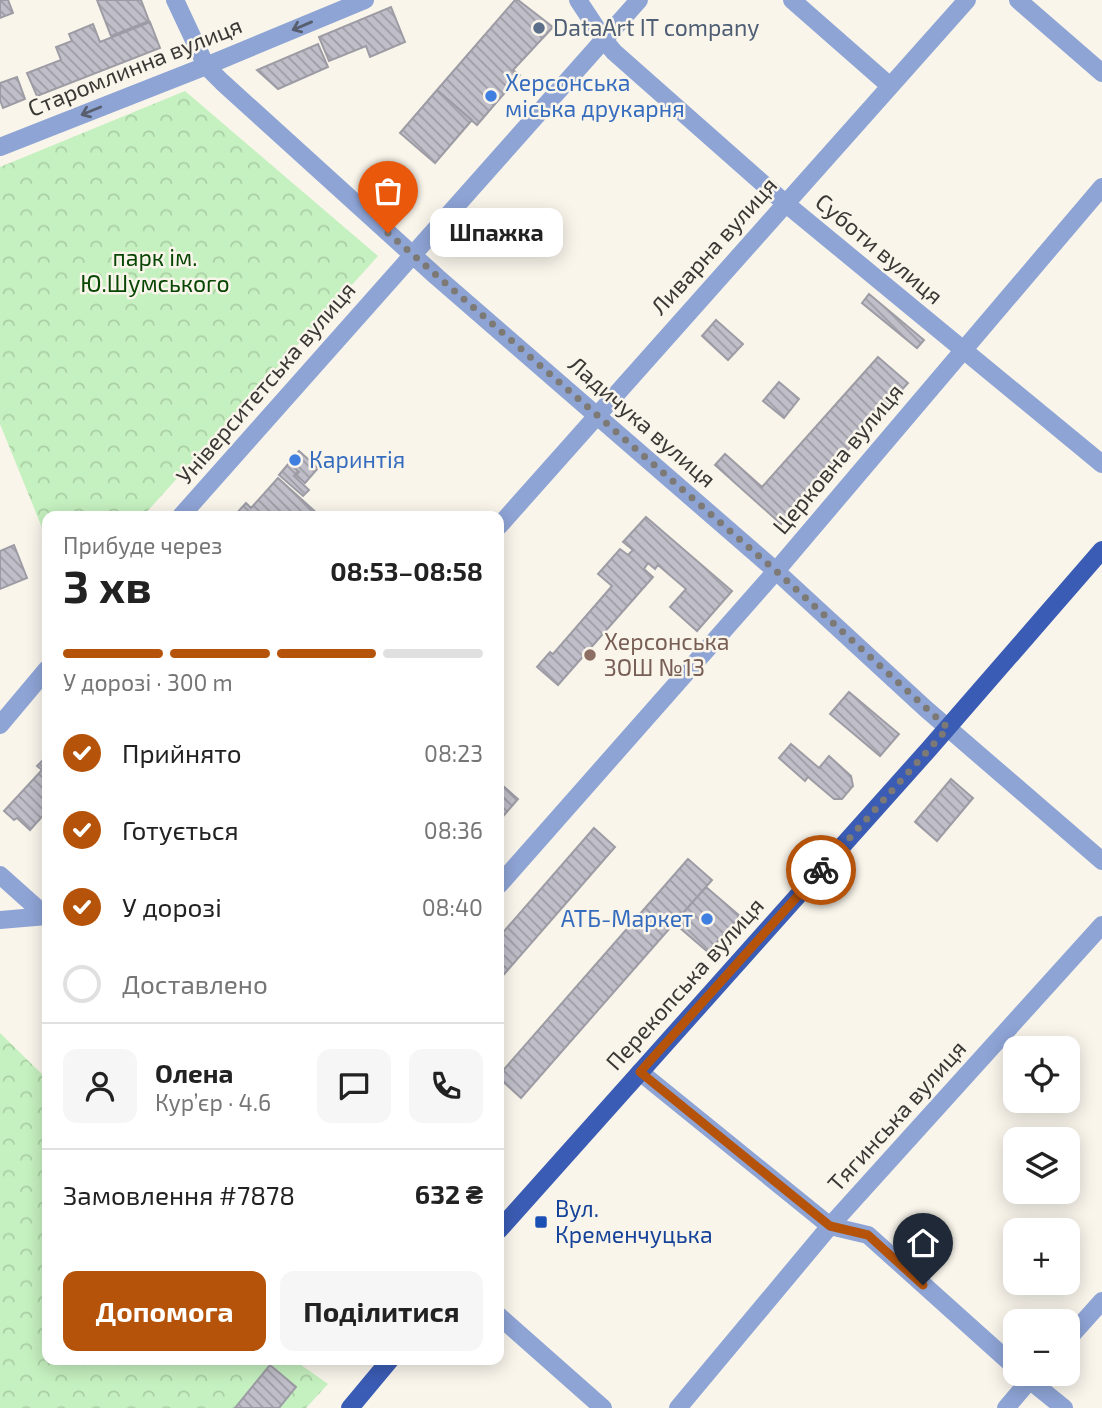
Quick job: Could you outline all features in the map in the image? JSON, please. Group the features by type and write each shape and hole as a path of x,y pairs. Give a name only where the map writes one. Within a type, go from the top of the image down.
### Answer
{"main road":[{"name":"Перекопська вулиця","path":"504,1224 948,728 1102,550"},
{"path":"350,1408 386,1365"}],"street":[{"name":"Ладичука вулиця","path":"175,0 206,66 412,254 776,571 948,728 1102,861"},
{"name":"Старомлинна вулиця","path":"0,147 365,0"},
{"name":"Суботи вулиця","path":"578,0 605,41 785,203 1102,464"},
{"name":"Університетська вулиця","path":"185,511 639,0"},
{"path":"792,0 890,86"},
{"name":"Ливарна вулиця","path":"504,520 967,0"},
{"path":"1018,0 1102,74"},
{"name":"Церковна вулиця","path":"504,879 776,571 1102,187"},
{"path":"0,724 42,675"},
{"path":"0,875 42,913"},
{"path":"0,920 42,917"},
{"name":"Тягинська вулиця","path":"678,1408 830,1226 1102,925"},
{"path":"640,1072 830,1226 868,1235 1003,1356"},
{"path":"1080,1326 1102,1301"},
{"path":"504,1320 603,1408"},
{"path":"1006,1408 1022,1386"},
{"path":"1040,1386 1064,1408"}],"green space":[{"name":"парк ім. Ю.Шумського","path":"185,91 378,256 148,511 42,511 42,528 0,424 0,167"},
{"path":"0,1033 42,1074 42,1365 301,1365 328,1384 306,1408 0,1408"}],"building":[{"path":"0,0 8,0 13,13 0,18"},
{"path":"97,0 141,0 149,21 111,36"},
{"path":"515,0 553,27 513,70 520,75 477,125 437,90"},
{"path":"391,7 405,42 370,57 366,46 329,61 319,37"},
{"path":"150,22 160,48 37,96 27,73 61,60 56,47 72,41 69,34 93,24 100,42"},
{"path":"318,44 328,67 278,89 257,70"},
{"path":"17,77 25,99 3,108 0,83"},
{"path":"437,90 472,120 435,163 400,133"},
{"path":"869,294 924,340 917,348 862,303"},
{"path":"716,320 743,344 728,360 702,336"},
{"path":"878,357 908,383 781,524 715,465 725,454 762,487"},
{"path":"779,382 799,399 784,418 763,401"},
{"path":"299,451 318,468 305,483 296,475 299,472 289,462"},
{"path":"289,463 298,471 294,476 309,490 303,496 279,475"},
{"path":"278,478 314,511 239,511 246,503 251,508"},
{"path":"646,517 732,591 697,631 670,607 686,589 658,565 655,569 648,563 644,569 653,577 558,685 537,667 550,652 553,654 612,586 598,574 620,549 628,555 633,550 623,542"},
{"path":"14,545 27,578 0,589 0,551"},
{"path":"849,692 899,734 880,756 830,714"},
{"path":"791,744 819,768 829,756 851,776 853,786 842,799 834,799 808,777 805,781 779,758"},
{"path":"42,770 42,817 30,830 4,811"},
{"path":"951,779 973,798 937,841 915,822"},
{"path":"504,787 518,799 504,815"},
{"path":"594,828 615,847 504,974 504,931"},
{"path":"688,859 712,880 521,1098 504,1083 504,1069"},
{"name":"АТБ-Маркет","path":"706,887 740,916 708,952 674,923"},
{"path":"270,1365 296,1387 279,1408 235,1408"}],"way so far":[{"path":"388,233 776,571 948,728 821,870"}],"place":[{"name":"DataArt IT company","path":"539,28"},
{"name":"Херсонська міська друкарня","path":"491,96"},
{"name":"Шпажка","path":"388,233"},
{"name":"Каринтія","path":"295,460"},
{"name":"Херсонська ЗОШ №13","path":"590,655"},
{"name":"АТБ-Маркет","path":"707,919"},
{"name":"Вул. Кременчуцька","path":"541,1222"}],"route":[{"path":"821,870 640,1072 830,1226 868,1235 923,1285"}]}
